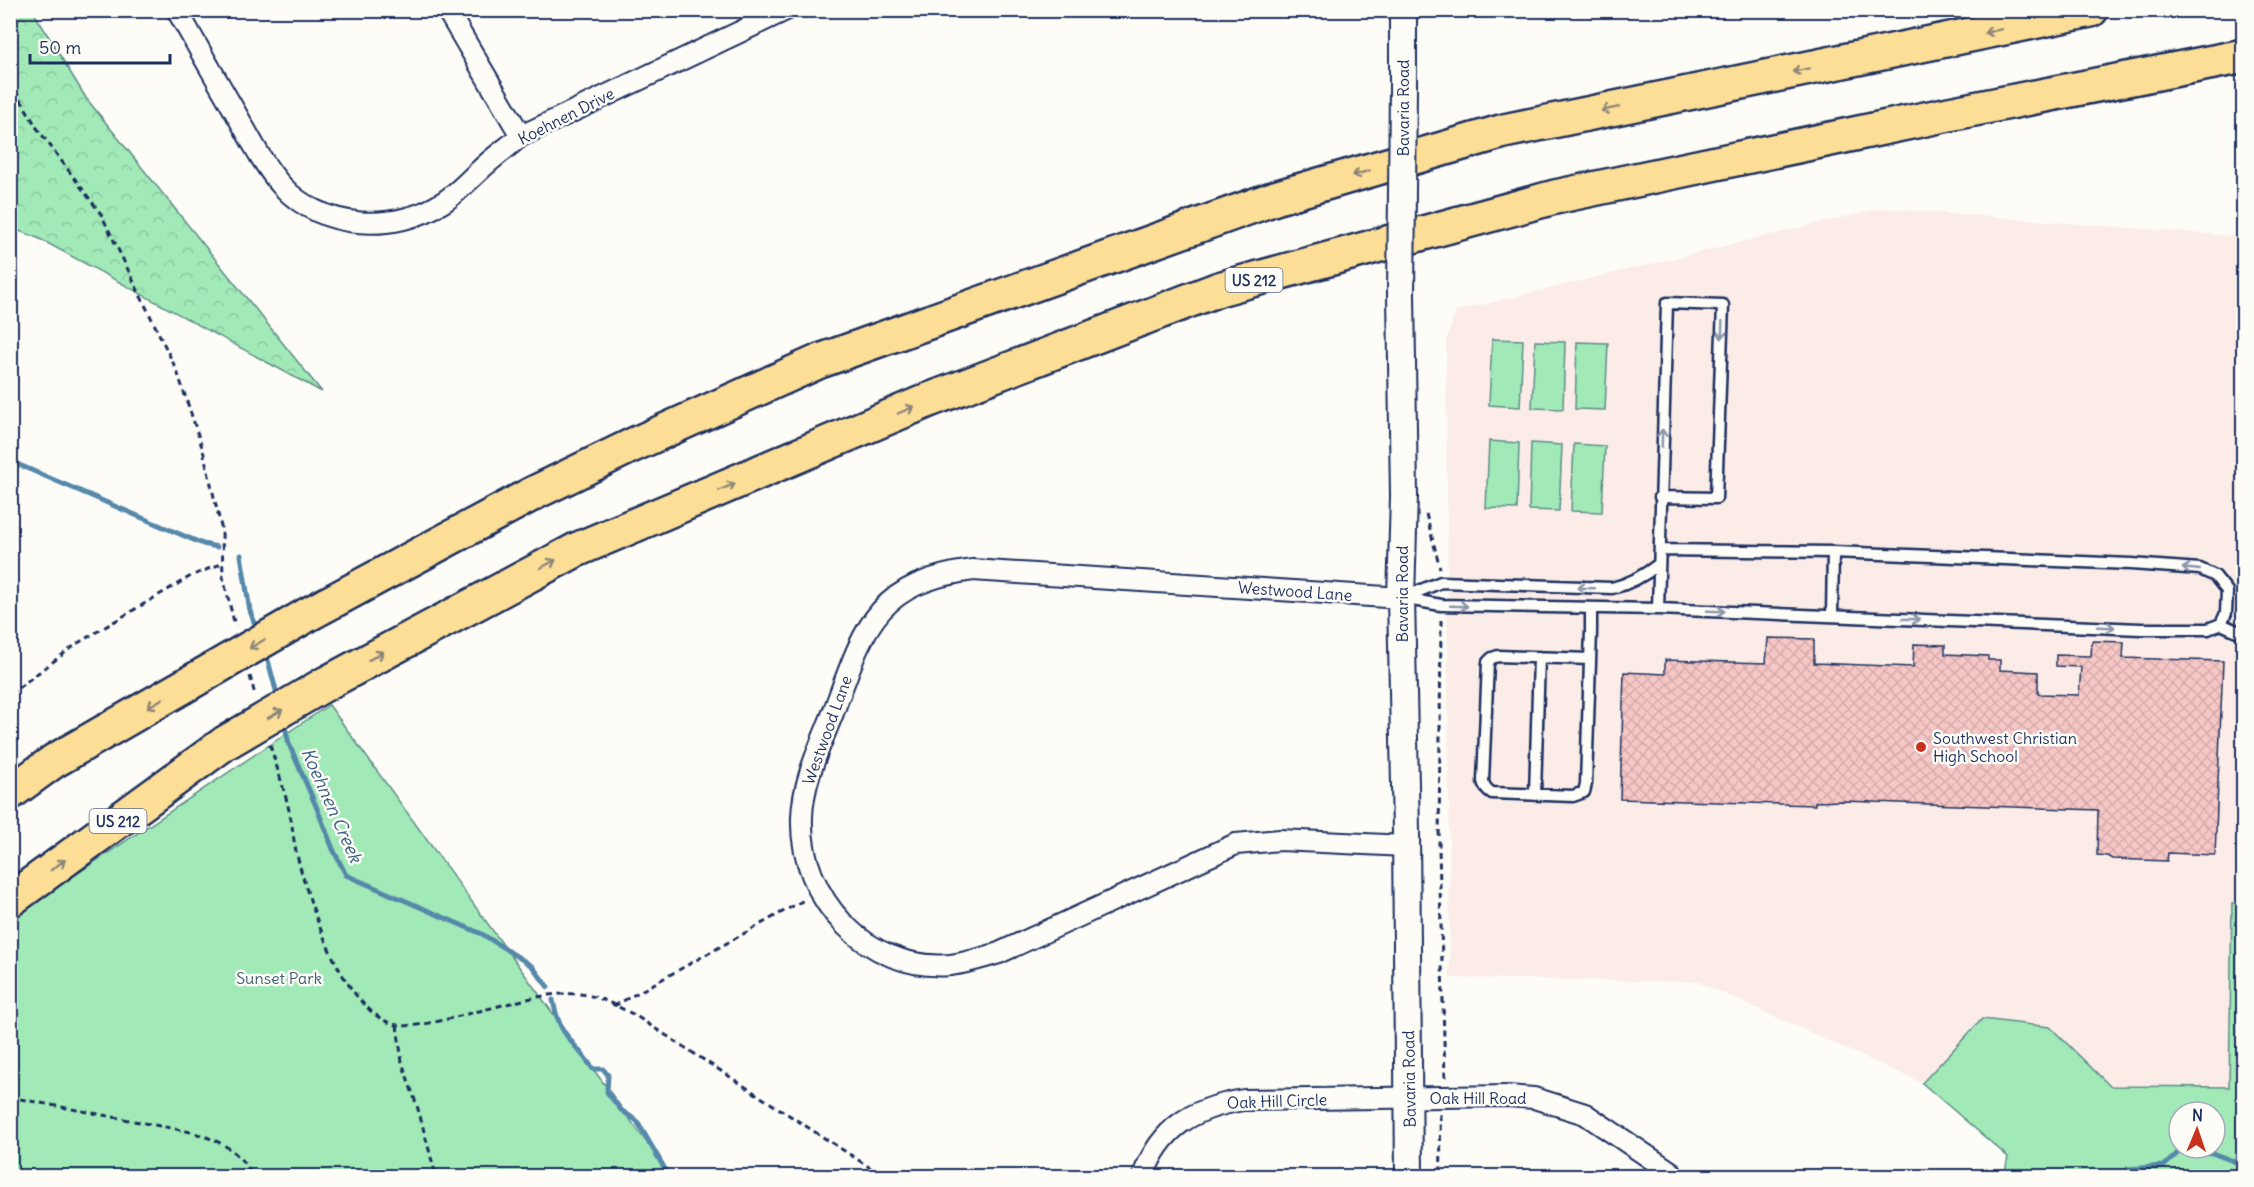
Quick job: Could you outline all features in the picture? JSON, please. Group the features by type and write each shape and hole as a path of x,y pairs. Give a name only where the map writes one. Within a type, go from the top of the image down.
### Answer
{"highway":[{"path":"10,793 54,761 307,615 534,493 643,440 820,361 1278,197 1504,131 2091,10"},
{"name":"US 212","path":"10,900 225,743 325,684 576,550 929,400 1219,289 1555,197 1949,114 2244,56"}],"street":[{"name":"Koehnen Drive","path":"177,10 264,162 282,186 304,206 359,224 387,222 412,216 445,201 521,136 786,10"},
{"path":"447,10 521,136"},
{"name":"Bavaria Road","path":"1403,10 1401,294 1404,496 1401,598 1409,1176"},
{"name":"Westwood Lane","path":"1401,598 974,570 947,573 920,583 898,595 877,614 858,643 806,786 802,816 804,848 819,891 833,914 850,932 872,946 898,958 925,964 949,965 999,953 1236,844 1280,840 1406,846"},
{"name":"Oak Hill Road","path":"1409,1098 1525,1097 1560,1105 1585,1114 1672,1175"},
{"name":"Oak Hill Circle","path":"1143,1176 1154,1151 1170,1130 1194,1113 1219,1104 1244,1100 1409,1098"}],"lane":[{"path":"1658,609 1660,497 1667,303 1723,304 1716,498 1660,497"},
{"path":"1401,598 1441,605 1658,609 2141,629 2208,629 2221,624 2226,613 2227,591 2215,576 2200,569 2131,564 1833,552 1660,550"},
{"path":"1832,616 1833,552"},
{"path":"1401,598 1442,582 1612,588 1646,575 1659,564"},
{"path":"1612,588 1612,609"},
{"path":"1590,659 1498,656 1488,662 1483,781 1484,786 1492,793 1573,796 1584,792 1590,659 1591,609"},
{"path":"2221,624 2244,634"},
{"path":"1535,795 1539,657"}],"path":[{"path":"10,81 37,128 101,214 177,371 203,450 222,531 223,577 237,635"},
{"path":"1424,505 1440,563 1442,582"},
{"path":"10,694 78,643 191,576 223,563"},
{"path":"1441,605 1439,848 1445,1080 1440,1113 1441,1176"},
{"path":"248,669 258,703"},
{"path":"268,738 287,802 302,875 329,951 358,998 376,1015 398,1025 421,1024 541,997 574,994 594,997 633,1014 883,1176"},
{"path":"614,1006 819,891"},
{"path":"398,1025 402,1062 418,1108 436,1176"},
{"path":"10,1097 212,1138 232,1149 246,1164 252,1176"}],"shaded area":[{"path":"1882,208 2243,237 2244,904 2232,904 2229,1087 2110,1086 2050,1027 1982,1019 1922,1083 1698,982 1450,978 1446,341 1456,311"}],"green space":[{"path":"11,10 33,11 86,98 322,392 38,238 11,228"},
{"path":"1492,339 1523,340 1520,407 1489,405"},
{"path":"1535,341 1565,342 1563,409 1532,408"},
{"path":"1577,342 1608,343 1605,410 1575,409"},
{"path":"1489,441 1519,443 1517,509 1486,508"},
{"path":"1531,443 1562,445 1559,511 1529,510"},
{"path":"1574,444 1605,446 1602,512 1571,511"},
{"name":"Sunset Park","path":"329,705 671,1176 11,1176 11,918"},
{"path":"2232,903 2244,904 2243,1176 2004,1176 2008,1157 1922,1083 1982,1019 2050,1027 2110,1086 2229,1087"}],"building":[{"name":"Southwest Christian High School","path":"1768,638 1814,639 1814,663 1913,667 1914,644 1945,645 1945,654 1988,656 1988,660 2000,660 2000,670 2038,672 2038,694 2079,695 2081,667 2056,666 2056,655 2091,656 2092,641 2124,642 2123,658 2223,661 2215,855 2168,853 2167,861 2112,859 2097,855 2098,810 1843,801 1815,802 1815,805 1620,799 1624,672 1665,674 1665,660 1766,663"}],"waterway":[{"name":"Koehnen Creek","path":"10,461 203,544 217,547"},
{"name":"Koehnen Creek","path":"241,555 250,611 257,630"},
{"name":"Koehnen Creek","path":"266,653 278,698"},
{"name":"Koehnen Creek","path":"284,722 289,744 346,875 482,934 532,966 548,987"},
{"name":"Koehnen Creek","path":"553,1000 564,1031 593,1069 603,1069 608,1075 607,1092 621,1110 637,1121 669,1176"},
{"name":"Koehnen Creek","path":"2126,1176 2128,1169 2164,1166 2182,1149 2212,1153 2244,1165"}],"place":[{"name":"Southwest Christian High School","path":"1921,747"}]}
